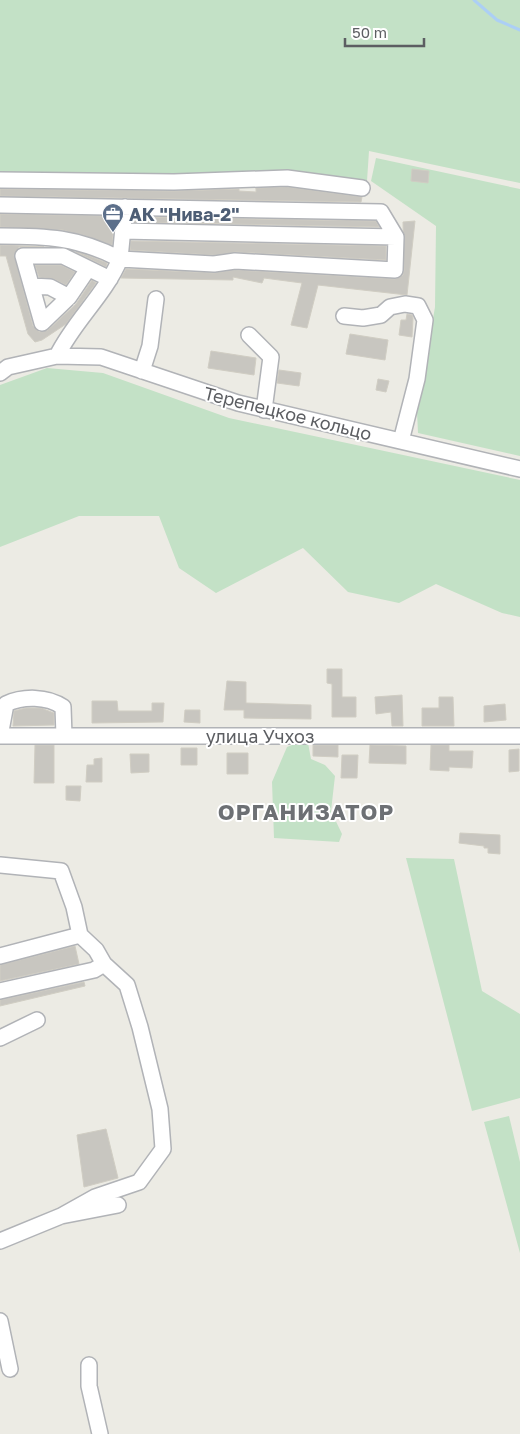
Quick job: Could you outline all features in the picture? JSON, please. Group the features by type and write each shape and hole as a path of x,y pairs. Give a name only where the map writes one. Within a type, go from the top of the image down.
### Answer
{"street":[{"path":"0,180 174,182 287,178 362,188"},
{"path":"0,205 381,212 396,237 395,270 235,260 214,264 120,259 68,238 0,236"},
{"path":"57,356 66,337 110,279 120,259 125,207"},
{"path":"123,231 396,237"},
{"path":"88,269 69,297 42,323 23,256 63,256 110,279"},
{"path":"32,286 50,287 69,297"},
{"path":"142,371 150,346 156,299"},
{"path":"344,316 363,318 381,316 390,307 405,304 418,306 425,320 417,379 401,441"},
{"path":"248,335 271,356 264,410"},
{"name":"Терепецкое кольцо","path":"0,372 8,368 57,356 101,356 238,403 520,469"},
{"path":"0,736 6,704 16,699 52,699 63,707 64,736"},
{"name":"улица Учхоз","path":"0,736 520,736"},
{"path":"0,865 61,871 74,907 80,935 96,950 104,964 127,985 140,1027 160,1109 163,1149 139,1182 95,1197 62,1216 4,1240"},
{"path":"0,956 80,935"},
{"path":"0,991 94,970 104,964"},
{"path":"0,1038 37,1020"},
{"path":"62,1216 118,1205"},
{"path":"0,1321 10,1369"},
{"path":"89,1365 89,1386 100,1434"}],"green space":[{"path":"0,0 520,0 520,183 369,151 367,181 286,174 130,176 0,173"},
{"path":"376,158 520,189 520,456 418,433 417,412 435,307 436,226 371,181"},
{"path":"47,368 103,373 229,418 520,480 520,617 502,613 436,584 399,603 348,592 303,548 216,593 179,568 159,516 79,516 0,547 0,385"},
{"path":"302,741 308,743 311,759 325,765 335,776 331,811 342,834 339,842 274,838 272,782 287,747"},
{"path":"406,858 454,859 482,991 520,1014 520,1098 472,1111"},
{"path":"509,1116 520,1162 520,1253 484,1122"}],"building":[{"path":"412,169 429,171 428,183 411,181"},
{"path":"287,187 362,197 361,202 0,196 0,189 174,191 239,189 239,191 256,192 256,188"},
{"path":"0,214 115,216 112,245 63,230 0,227"},
{"path":"133,217 376,221 379,227 133,222"},
{"path":"415,221 407,295 318,285 307,328 291,325 302,283 264,278 262,283 233,277 233,280 121,278 126,269 214,273 235,270 395,279 403,275 404,270 403,222"},
{"path":"131,241 386,246 386,260 236,252 214,255 130,250"},
{"path":"0,245 44,247 19,247 14,255 33,326 39,332 48,330 76,304 92,280 96,283 66,324 42,340 35,342 28,334 6,256 0,256"},
{"path":"76,252 107,263 106,267"},
{"path":"35,265 61,265 75,272 66,285 54,279 39,277"},
{"path":"407,314 412,315 413,318 412,337 399,335 401,320 406,320"},
{"path":"350,334 388,340 385,360 346,354"},
{"path":"211,351 256,358 254,375 208,368"},
{"path":"279,370 301,373 299,386 277,383"},
{"path":"378,379 389,381 386,392 376,390"},
{"path":"327,669 342,669 342,697 356,697 356,717 332,717 332,684 327,683"},
{"path":"227,681 246,682 246,703 311,705 311,719 244,718 244,710 224,710"},
{"path":"402,695 403,726 392,726 391,712 376,714 375,697"},
{"path":"439,697 453,697 454,726 422,726 422,708 439,708"},
{"path":"92,701 117,701 118,711 152,711 152,703 164,703 163,722 92,723"},
{"path":"505,704 506,720 484,722 484,706"},
{"path":"26,708 41,708 54,713 54,725 13,726 14,711"},
{"path":"185,710 200,710 200,723 184,722"},
{"path":"35,745 54,745 54,783 34,783"},
{"path":"313,745 338,745 338,757 313,756"},
{"path":"370,745 406,746 406,764 369,763"},
{"path":"431,745 449,745 449,751 473,751 472,768 449,767 449,771 430,770"},
{"path":"181,748 197,748 197,765 181,765"},
{"path":"519,749 519,771 509,772 509,750"},
{"path":"227,753 248,753 248,774 227,774"},
{"path":"130,754 149,754 149,772 131,773"},
{"path":"342,755 358,755 357,778 341,778"},
{"path":"102,758 102,782 86,782 87,765 94,765 94,759"},
{"path":"66,786 81,786 80,801 66,800"},
{"path":"460,833 500,835 500,854 488,853 488,848 484,848 484,846 459,843"},
{"path":"75,946 79,964 0,981 0,965"},
{"path":"84,982 85,986 0,1006 0,1000"},
{"path":"106,1129 118,1178 84,1187 77,1135"}],"waterway":[{"path":"474,0 497,20 520,30"}],"place":[{"name":"АК \"Нива-2\"","path":"113,233"}],"district":[{"name":"ОРГАНИЗАТОР","path":"306,811"}]}
